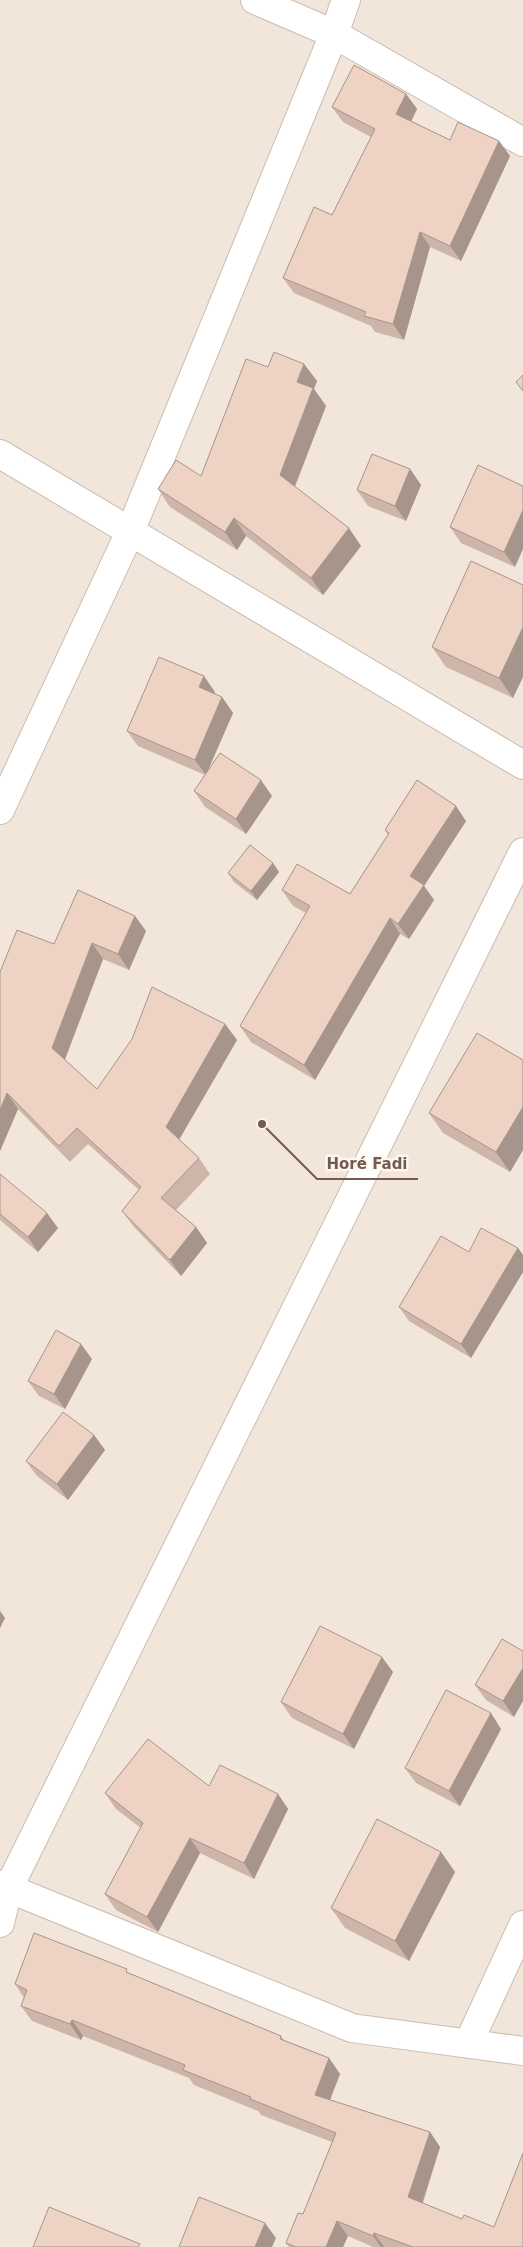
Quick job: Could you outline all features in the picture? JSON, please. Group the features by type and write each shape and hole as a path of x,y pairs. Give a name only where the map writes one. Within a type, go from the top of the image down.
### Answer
{"street":[{"path":"255,0 334,34 523,142"},
{"path":"0,810 130,532 334,34 346,0"},
{"path":"0,454 523,765"},
{"path":"0,1923 4,1887 523,852"},
{"path":"4,1887 352,2028 523,2051"},
{"path":"468,2044 523,1925"}],"shaded area":[{"path":"0,0 523,0 523,2247 0,2247"}],"building":[{"path":"354,65 406,94 396,114 450,140 458,122 499,141 450,246 420,232 393,324 364,316 366,312 283,278 314,207 332,215 375,129 332,107"},
{"path":"274,352 304,364 297,382 313,388 280,475 349,528 311,578 234,518 225,532 158,489 176,460 201,476 246,359 268,367"},
{"path":"523,375 523,391 516,382"},
{"path":"372,454 410,469 395,506 357,490"},
{"path":"478,465 523,486 523,510 504,552 450,527"},
{"path":"471,561 523,585 523,627 499,678 432,647"},
{"path":"159,657 204,676 199,687 222,697 195,760 127,731"},
{"path":"220,753 261,780 236,819 194,791"},
{"path":"417,780 456,806 410,876 424,885 398,924 390,918 304,1065 240,1026 310,906 282,890 297,864 350,894 389,833 385,830"},
{"path":"250,845 273,863 251,891 228,873"},
{"path":"78,890 135,916 118,954 92,943 52,1048 97,1089 132,1039 152,987 225,1024 166,1127 199,1158 161,1198 196,1227 170,1260 122,1211 141,1187 77,1128 59,1146 7,1093 0,1110 0,972 17,930 54,944"},
{"path":"477,1033 523,1060 523,1107 496,1152 429,1113"},
{"path":"0,1174 47,1213 28,1237 0,1214"},
{"path":"481,1228 518,1248 461,1344 399,1307 441,1236 469,1252"},
{"path":"56,1330 81,1344 54,1394 28,1381"},
{"path":"63,1412 94,1435 57,1484 26,1461"},
{"path":"320,1626 382,1657 343,1734 281,1702"},
{"path":"502,1639 523,1651 523,1668 503,1701 475,1685"},
{"path":"446,1690 491,1713 449,1791 405,1768"},
{"path":"148,1739 209,1786 220,1765 278,1794 244,1863 190,1838 147,1917 105,1894 143,1823 105,1793"},
{"path":"377,1819 441,1852 395,1941 331,1908"},
{"path":"34,1933 127,1969 126,1972 281,2036 280,2039 329,2058 315,2095 430,2132 408,2197 462,2219 464,2215 494,2227 523,2153 523,2247 413,2247 374,2233 373,2236 337,2221 326,2247 296,2247 286,2243 298,2213 303,2214 336,2133 183,2070 185,2065 72,2020 70,2024 21,2006 27,1990 15,1984"},
{"path":"199,2197 265,2223 255,2247 179,2247"},
{"path":"49,2207 140,2244 138,2247 33,2247"}],"place":[{"name":"Horé Fadi","path":"262,1124"}]}
